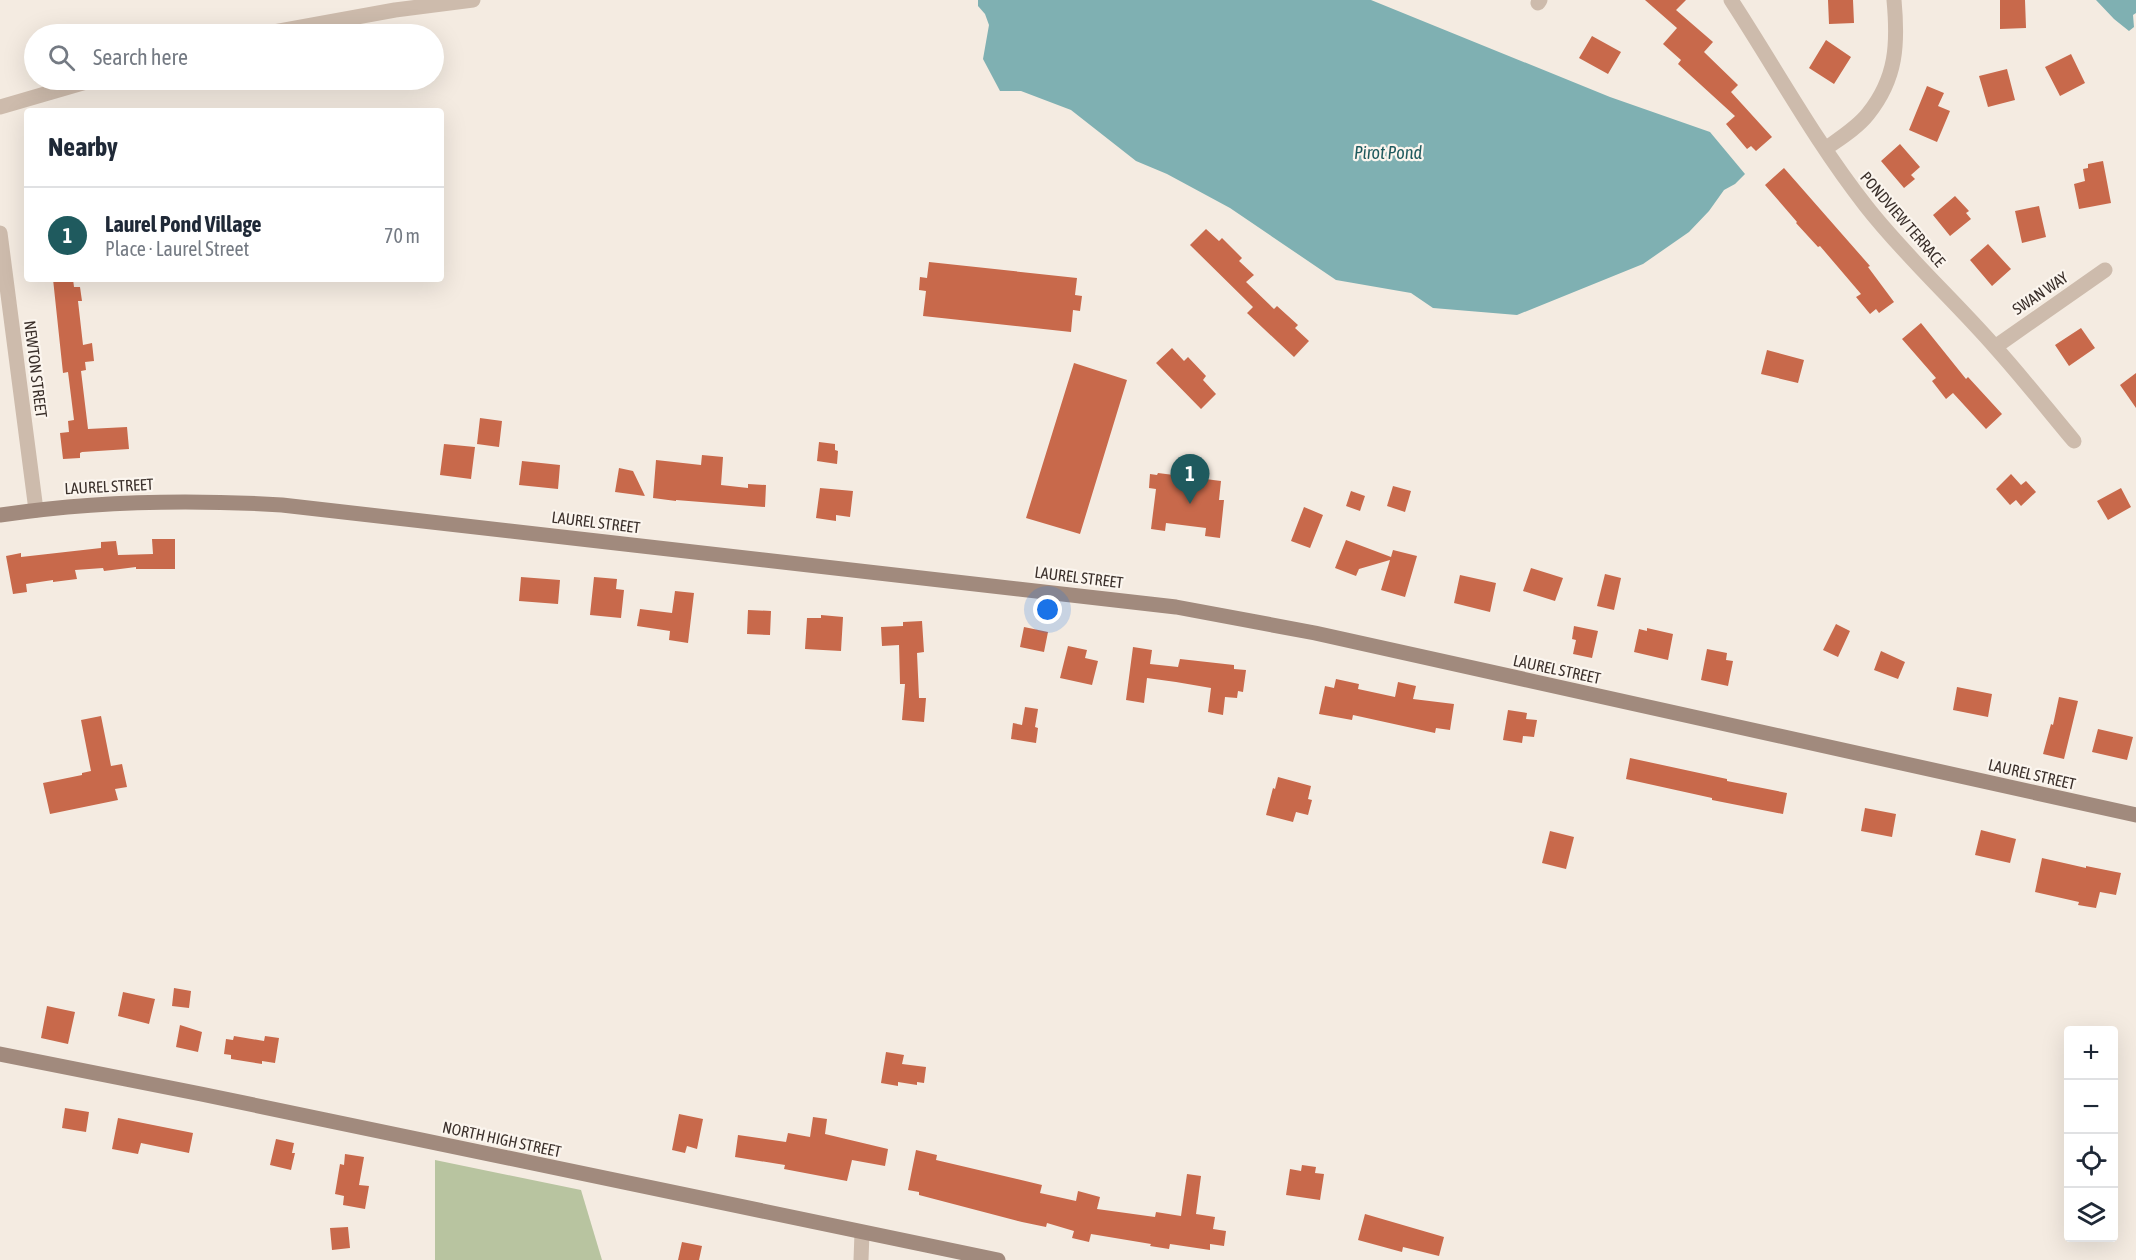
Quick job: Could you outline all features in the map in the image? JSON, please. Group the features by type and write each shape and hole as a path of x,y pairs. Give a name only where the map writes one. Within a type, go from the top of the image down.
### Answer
{"street":[{"path":"318,24 395,10 473,0"},
{"name":"PONDVIEW TERRACE","path":"1731,0 1825,149 1868,208 1940,290 1995,347 2074,441"},
{"path":"1825,149 1867,116 1882,93 1895,51 1897,35 1894,0"},
{"path":"0,107 59,90"},
{"name":"NEWTON STREET","path":"0,233 36,510"},
{"name":"SWAN WAY","path":"1995,347 2105,270"},
{"name":"LAUREL STREET","path":"0,515 100,504 182,501 282,506 1176,607 1315,633 2136,815"},
{"name":"NORTH HIGH STREET","path":"0,1054 998,1260"},
{"path":"861,1260 862,1233"}],"green space":[{"path":"435,1160 581,1190 602,1260 435,1260"}],"water":[{"name":"Pirot Pond","path":"978,0 1371,0 1610,97 1710,132 1745,174 1735,184 1724,190 1709,211 1689,232 1643,264 1517,315 1433,308 1411,293 1336,280 1230,208 1167,174 1136,161 1071,110 1021,91 1000,91 983,59 989,25 985,14 978,6"},
{"path":"2096,0 2136,0 2136,13 2133,15 2134,27 2129,31"}],"building":[{"path":"1645,0 1686,0 1676,10 1713,42 1704,52 1738,85 1731,92 1772,137 1756,151 1751,146 1747,149 1726,124 1735,116 1678,64 1681,60 1663,44 1677,28"},
{"path":"1828,0 1853,0 1854,23 1829,24"},
{"path":"2000,0 2025,0 2026,28 2000,29"},
{"path":"1592,36 1621,52 1608,74 1579,58"},
{"path":"1826,40 1851,57 1834,84 1809,68"},
{"path":"2071,54 2085,83 2060,96 2045,67"},
{"path":"2007,69 2015,100 1988,107 1979,76"},
{"path":"1927,86 1944,93 1938,106 1950,111 1937,142 1909,130"},
{"path":"1900,144 1920,167 1911,175 1915,179 1904,188 1881,161"},
{"path":"2103,161 2111,203 2079,209 2074,184 2085,181 2083,169 2088,168 2088,164"},
{"path":"1784,168 1870,266 1868,267 1894,302 1879,313 1876,309 1870,314 1856,297 1861,294 1820,246 1818,247 1796,223 1765,185"},
{"path":"1955,196 1969,211 1966,213 1971,219 1950,236 1933,215"},
{"path":"2039,206 2046,237 2022,243 2015,211"},
{"path":"1206,229 1219,241 1222,238 1242,258 1239,261 1254,275 1246,282 1274,309 1277,306 1298,325 1295,328 1309,341 1294,357 1247,313 1253,307 1190,245"},
{"path":"1988,244 2011,269 1992,286 1970,260"},
{"path":"929,262 1077,278 1075,295 1082,296 1080,311 1073,310 1071,332 923,316 926,291 919,290 920,277 927,278"},
{"path":"53,282 73,282 74,287 80,287 82,301 78,301 83,345 92,343 94,361 85,362 86,370 81,371 88,429 127,427 129,449 82,452 80,458 63,459 60,433 69,432 68,421 74,420 68,372 63,373"},
{"path":"1921,323 1966,379 1968,377 2002,414 1986,429 1953,393 1946,399 1932,381 1936,378 1902,339"},
{"path":"2081,328 2095,348 2069,366 2055,345"},
{"path":"1172,348 1184,361 1188,357 1206,376 1203,380 1216,394 1201,409 1156,363"},
{"path":"1767,350 1804,360 1798,383 1761,374"},
{"path":"1074,363 1127,380 1080,534 1026,518"},
{"path":"2136,373 2136,408 2120,385"},
{"path":"480,418 502,421 499,447 477,444"},
{"path":"819,442 835,444 835,450 838,451 837,464 817,461"},
{"path":"444,444 475,447 471,479 440,475"},
{"path":"702,455 723,457 721,485 748,488 748,484 766,485 765,507 653,498 656,460 701,465"},
{"path":"522,461 560,465 558,489 519,485"},
{"path":"619,468 633,471 645,496 615,492"},
{"path":"1158,473 1221,481 1219,500 1224,500 1220,538 1205,536 1206,528 1166,523 1165,531 1151,529 1156,489 1149,488 1150,474 1157,475"},
{"path":"2011,474 2021,485 2026,481 2036,492 2021,506 2016,500 2010,505 1996,489"},
{"path":"1393,486 1411,491 1405,512 1387,506"},
{"path":"820,488 853,491 850,517 836,515 836,521 816,518"},
{"path":"2121,488 2131,507 2108,520 2097,501"},
{"path":"1351,491 1365,496 1360,511 1346,506"},
{"path":"1304,507 1323,515 1310,548 1291,541"},
{"path":"152,539 175,539 175,569 136,569 136,567 104,571 103,568 75,570 77,579 26,584 27,592 13,594 6,556 21,553 21,557 101,548 101,542 116,541 118,555 153,554"},
{"path":"1346,540 1391,557 1393,550 1417,556 1405,597 1381,590 1390,560 1359,569 1356,576 1335,568"},
{"path":"1531,568 1563,578 1555,601 1523,591"},
{"path":"1605,574 1621,578 1614,610 1597,606"},
{"path":"1460,575 1496,583 1490,612 1454,603"},
{"path":"521,577 560,580 558,604 519,601"},
{"path":"594,577 617,579 616,589 624,590 621,618 590,615"},
{"path":"675,591 694,593 688,643 669,640 670,631 637,626 640,609 672,613"},
{"path":"748,610 771,611 770,635 747,634"},
{"path":"821,615 843,617 841,651 805,649 807,618 821,618"},
{"path":"922,621 924,652 917,653 919,698 926,698 924,722 902,720 905,684 900,684 899,645 882,646 881,627 903,626 903,622"},
{"path":"1836,624 1850,631 1838,657 1823,650"},
{"path":"1574,626 1598,631 1592,658 1573,654 1576,640 1572,639"},
{"path":"1024,627 1048,632 1044,652 1020,647"},
{"path":"1647,628 1673,634 1668,660 1634,652 1639,629 1647,631"},
{"path":"1068,646 1087,650 1085,658 1098,661 1092,685 1060,678"},
{"path":"1133,647 1152,650 1150,664 1178,667 1180,659 1234,665 1234,669 1246,670 1243,692 1238,691 1237,698 1225,697 1223,715 1208,712 1211,688 1176,682 1147,678 1144,703 1126,700"},
{"path":"1707,649 1727,653 1726,660 1733,661 1728,686 1701,680"},
{"path":"1881,651 1905,662 1898,679 1874,670"},
{"path":"1336,679 1359,684 1358,689 1395,697 1398,682 1416,686 1413,699 1454,704 1450,730 1436,728 1435,733 1353,715 1352,720 1319,714 1325,686 1334,688"},
{"path":"1957,687 1992,694 1988,717 1953,710"},
{"path":"2059,697 2078,701 2064,759 2043,754"},
{"path":"1025,707 1038,709 1035,727 1038,728 1036,743 1011,739 1013,723 1022,725"},
{"path":"1508,710 1527,713 1526,719 1537,720 1534,737 1523,736 1522,743 1503,740"},
{"path":"101,716 111,766 122,764 127,787 115,789 118,800 50,814 43,783 91,771 81,720"},
{"path":"2098,729 2133,737 2127,760 2092,752"},
{"path":"1630,758 1787,793 1783,814 1626,779"},
{"path":"1278,777 1311,786 1308,799 1312,800 1308,815 1296,812 1293,822 1266,815"},
{"path":"1865,808 1896,814 1892,837 1861,831"},
{"path":"1981,830 2016,839 2010,863 1975,855"},
{"path":"1550,831 1574,837 1566,869 1542,863"},
{"path":"2042,858 2121,873 2116,895 2100,892 2096,908 2035,892"},
{"path":"174,988 191,991 189,1008 172,1006"},
{"path":"123,992 155,999 149,1024 118,1016"},
{"path":"47,1006 75,1012 68,1044 41,1038"},
{"path":"180,1025 202,1032 198,1052 176,1047"},
{"path":"234,1036 264,1041 265,1036 279,1038 275,1063 262,1061 262,1064 231,1059 231,1055 224,1054 226,1039 233,1040"},
{"path":"886,1052 904,1055 902,1064 926,1067 924,1083 917,1082 917,1085 898,1082 898,1086 881,1083"},
{"path":"65,1108 89,1112 86,1132 62,1128"},
{"path":"679,1114 703,1119 697,1149 687,1146 685,1153 672,1150"},
{"path":"813,1117 827,1119 825,1134 888,1149 885,1166 852,1160 847,1181 784,1169 785,1165 735,1157 738,1135 786,1142 788,1133 810,1137"},
{"path":"118,1118 193,1133 189,1153 141,1143 138,1154 112,1149"},
{"path":"276,1139 294,1143 292,1153 295,1153 291,1170 270,1165"},
{"path":"916,1150 937,1155 936,1160 1042,1185 1040,1193 1076,1201 1078,1191 1100,1197 1097,1209 1155,1217 1156,1212 1181,1216 1187,1174 1201,1176 1196,1214 1215,1217 1213,1229 1226,1231 1224,1246 1210,1244 1210,1250 1170,1244 1169,1249 1091,1234 1089,1242 1072,1238 1074,1231 1047,1223 1046,1227 1022,1222 919,1195 919,1192 908,1190"},
{"path":"345,1154 364,1157 359,1185 369,1186 365,1209 343,1205 344,1196 335,1194 340,1164 344,1165"},
{"path":"1302,1165 1316,1167 1315,1173 1324,1174 1320,1200 1286,1195 1290,1169 1301,1171"},
{"path":"1365,1214 1444,1237 1439,1256 1403,1247 1402,1252 1358,1240"},
{"path":"348,1227 350,1248 332,1250 330,1228"},
{"path":"682,1242 702,1246 699,1260 678,1260"}],"place":[{"name":"Laurel Pond Village","path":"1190,504"}]}
